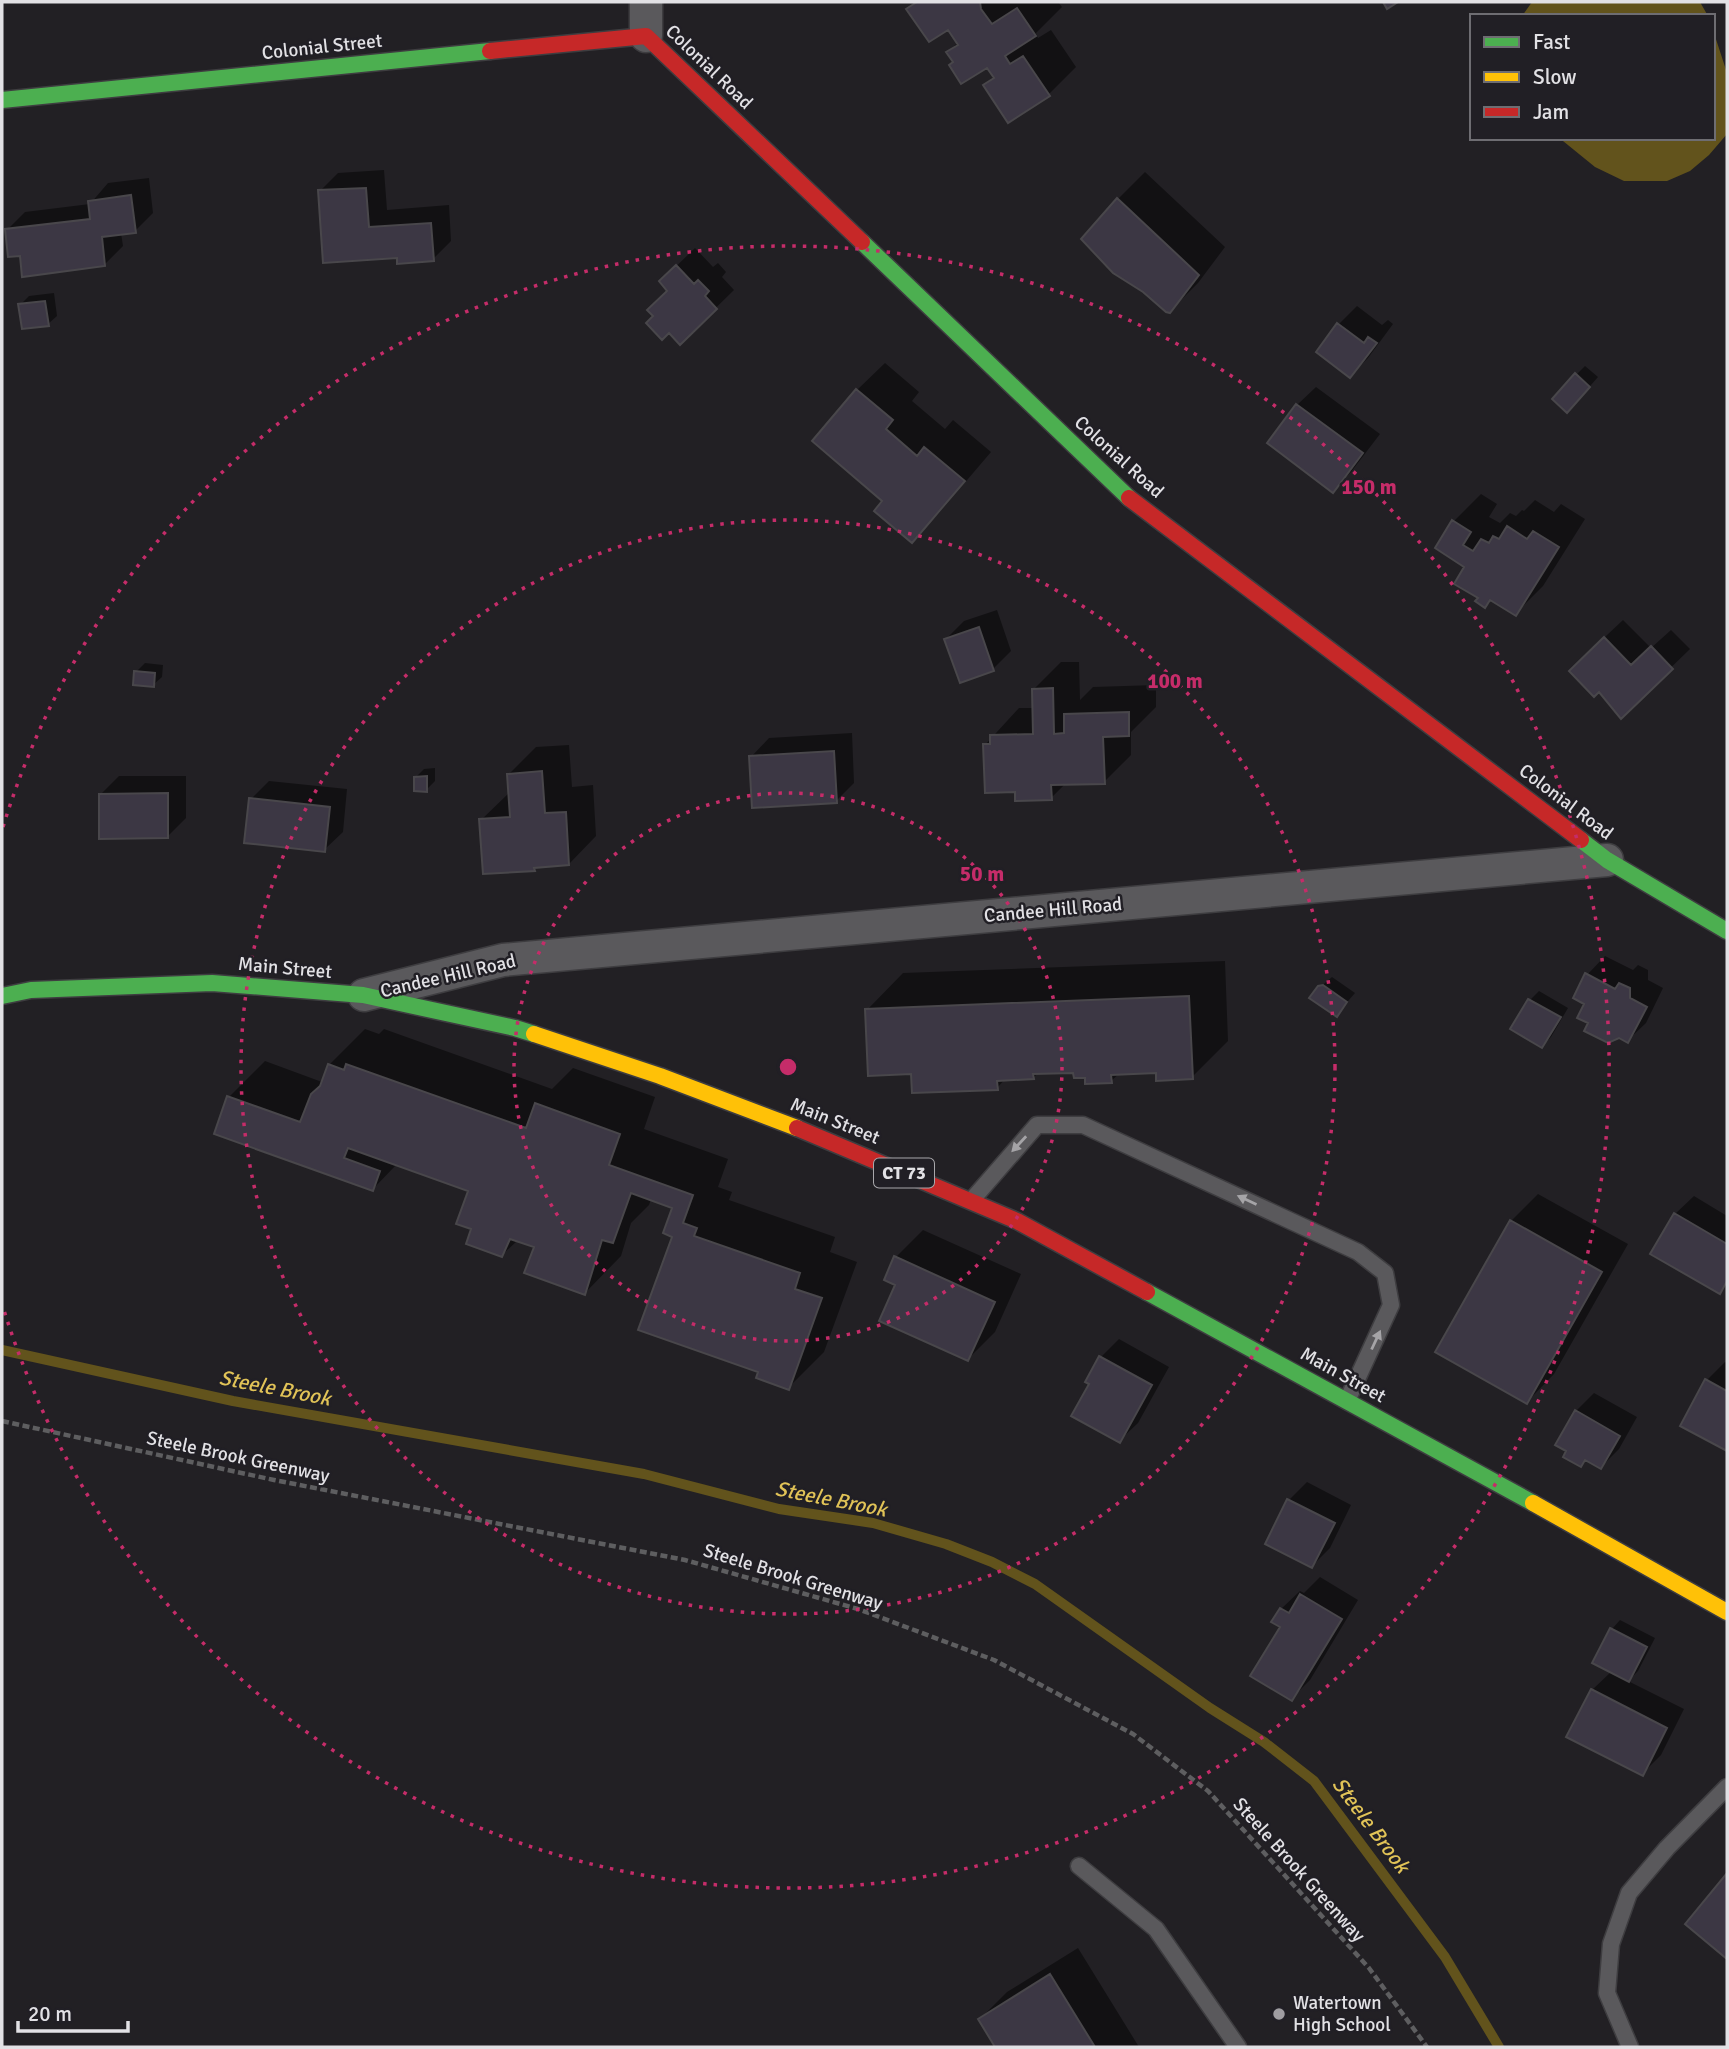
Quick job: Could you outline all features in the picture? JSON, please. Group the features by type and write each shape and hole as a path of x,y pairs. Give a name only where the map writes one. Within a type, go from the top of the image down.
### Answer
{"street":[{"path":"646,2 646,36"},
{"name":"Colonial Street","path":"2,100 646,36"},
{"name":"Colonial Road","path":"646,36 1130,499 1607,860"},
{"path":"1607,860 1727,931"},
{"name":"Candee Hill Road","path":"363,995 503,960 1607,860"},
{"name":"Main Street","path":"2,996 31,990 212,983 363,995 515,1028 660,1076 811,1133 1017,1221 1727,1612"}],"lane":[{"path":"971,1201 1037,1125 1083,1125 1358,1252 1385,1273 1391,1305 1347,1401"},
{"path":"1630,2047 1607,1993 1611,1944 1629,1893 1667,1848 1727,1787"},
{"path":"1079,1866 1156,1929 1238,2047"}],"path":[{"name":"Steele Brook Greenway","path":"2,1421 274,1480 685,1560 859,1609 994,1660 1133,1734 1208,1791 1369,1968 1427,2047"}],"shaded area":[{"path":"1532,2 1700,2 1707,14 1523,14"},
{"path":"1715,36 1727,73 1727,134 1709,155 1690,171 1667,181 1624,181 1595,167 1563,141 1715,140"}],"building":[{"path":"917,2 980,2 981,9 992,24 1017,8 1036,36 1005,56 1010,64 1023,56 1050,96 1008,123 983,85 994,78 987,68 961,84 949,65 953,62 946,52 958,45 948,30 929,42 906,9"},
{"path":"1383,2 1398,2 1387,9"},
{"path":"366,188 369,227 431,223 434,261 397,264 397,258 323,263 318,190"},
{"path":"131,195 136,233 102,237 105,266 22,277 20,256 8,257 5,229 90,219 88,201"},
{"path":"1117,198 1199,275 1170,313 1113,273 1081,239"},
{"path":"676,265 694,284 698,280 709,291 705,296 717,309 680,345 669,333 662,340 646,323 653,316 647,310 667,291 659,281"},
{"path":"45,301 49,326 22,329 18,304"},
{"path":"1337,323 1364,343 1368,337 1377,343 1350,378 1316,352"},
{"path":"1575,373 1590,387 1567,413 1552,399"},
{"path":"856,389 893,420 886,429 917,456 924,447 965,481 912,543 874,511 882,501 812,441"},
{"path":"1296,404 1363,453 1333,493 1267,443"},
{"path":"1452,520 1471,532 1463,545 1473,551 1481,539 1489,543 1493,536 1499,539 1507,526 1527,539 1533,531 1559,547 1516,616 1490,600 1485,608 1475,601 1478,598 1454,584 1464,567 1435,548"},
{"path":"979,627 994,671 960,683 944,639"},
{"path":"1604,637 1631,665 1651,646 1673,669 1621,719 1599,692 1594,697 1569,671"},
{"path":"134,671 155,673 154,687 133,685"},
{"path":"1053,688 1054,734 1064,733 1064,714 1129,712 1129,736 1103,737 1105,784 1051,785 1052,800 1015,801 1015,792 985,793 983,744 990,744 990,735 1033,734 1032,689"},
{"path":"834,751 837,803 752,808 749,756"},
{"path":"542,771 545,813 566,812 569,865 534,868 535,871 483,874 479,819 510,817 507,774"},
{"path":"427,776 427,792 414,791 414,777"},
{"path":"168,793 168,838 99,839 99,794"},
{"path":"249,798 330,807 325,852 244,843"},
{"path":"1585,973 1615,989 1619,983 1630,988 1630,998 1647,1007 1628,1043 1619,1038 1608,1043 1584,1031 1588,1023 1577,1018 1584,1004 1573,998"},
{"path":"1323,985 1347,1002 1337,1017 1309,998 1318,986"},
{"path":"1189,996 1193,1079 1156,1081 1156,1073 1111,1075 1112,1083 1085,1084 1085,1078 1074,1078 1073,1073 1033,1074 1034,1079 997,1081 998,1090 912,1093 911,1074 868,1076 865,1009"},
{"path":"1528,999 1561,1017 1542,1048 1510,1029"},
{"path":"328,1064 344,1070 346,1064 526,1128 535,1103 620,1134 609,1165 693,1195 683,1223 697,1228 694,1236 800,1273 795,1289 822,1298 789,1390 756,1378 758,1372 638,1330 672,1237 663,1233 672,1208 631,1193 613,1243 602,1240 585,1295 524,1273 534,1247 510,1239 502,1257 466,1244 471,1229 456,1224 468,1191 348,1148 344,1158 380,1171 373,1191 214,1134 227,1096 300,1122 311,1094 320,1086"},
{"path":"1674,1213 1727,1244 1727,1281 1720,1294 1650,1254"},
{"path":"1510,1220 1602,1272 1527,1404 1435,1352"},
{"path":"894,1256 995,1302 968,1361 879,1321 895,1285 884,1280"},
{"path":"1099,1356 1152,1385 1120,1443 1071,1416 1089,1384 1085,1382"},
{"path":"1705,1379 1727,1391 1727,1451 1680,1426"},
{"path":"1575,1410 1620,1436 1601,1469 1585,1460 1581,1467 1563,1457 1566,1451 1555,1445"},
{"path":"1287,1499 1335,1523 1312,1568 1265,1544"},
{"path":"1300,1594 1342,1619 1292,1701 1250,1676 1280,1627 1271,1622 1280,1608 1289,1613"},
{"path":"1610,1628 1647,1647 1629,1682 1592,1663"},
{"path":"1591,1689 1667,1728 1643,1776 1566,1737"},
{"path":"1727,1873 1727,1959 1685,1924"},
{"path":"1050,1974 1095,2047 995,2047 978,2019"}],"waterway":[{"name":"Steele Brook","path":"2,1350 233,1401 644,1474 779,1509 873,1523 946,1544 992,1562 1035,1584 1210,1708 1264,1742 1314,1781 1445,1957 1499,2047"}],"traffic: fast":[{"path":"2,100 490,51"},
{"path":"862,242 1129,498"},
{"path":"1581,840 1607,860 1727,931"},
{"path":"2,996 31,990 212,983 363,995 534,1034"},
{"path":"1147,1292 1533,1503"}],"traffic: slow":[{"path":"534,1034 660,1076 797,1128"},
{"path":"1533,1503 1727,1612"}],"traffic: jam":[{"path":"490,51 646,36 862,242"},
{"path":"1129,498 1581,840"},
{"path":"797,1128 1017,1221 1147,1292"}],"place":[{"name":"Watertown High School","path":"1279,2014"}]}
